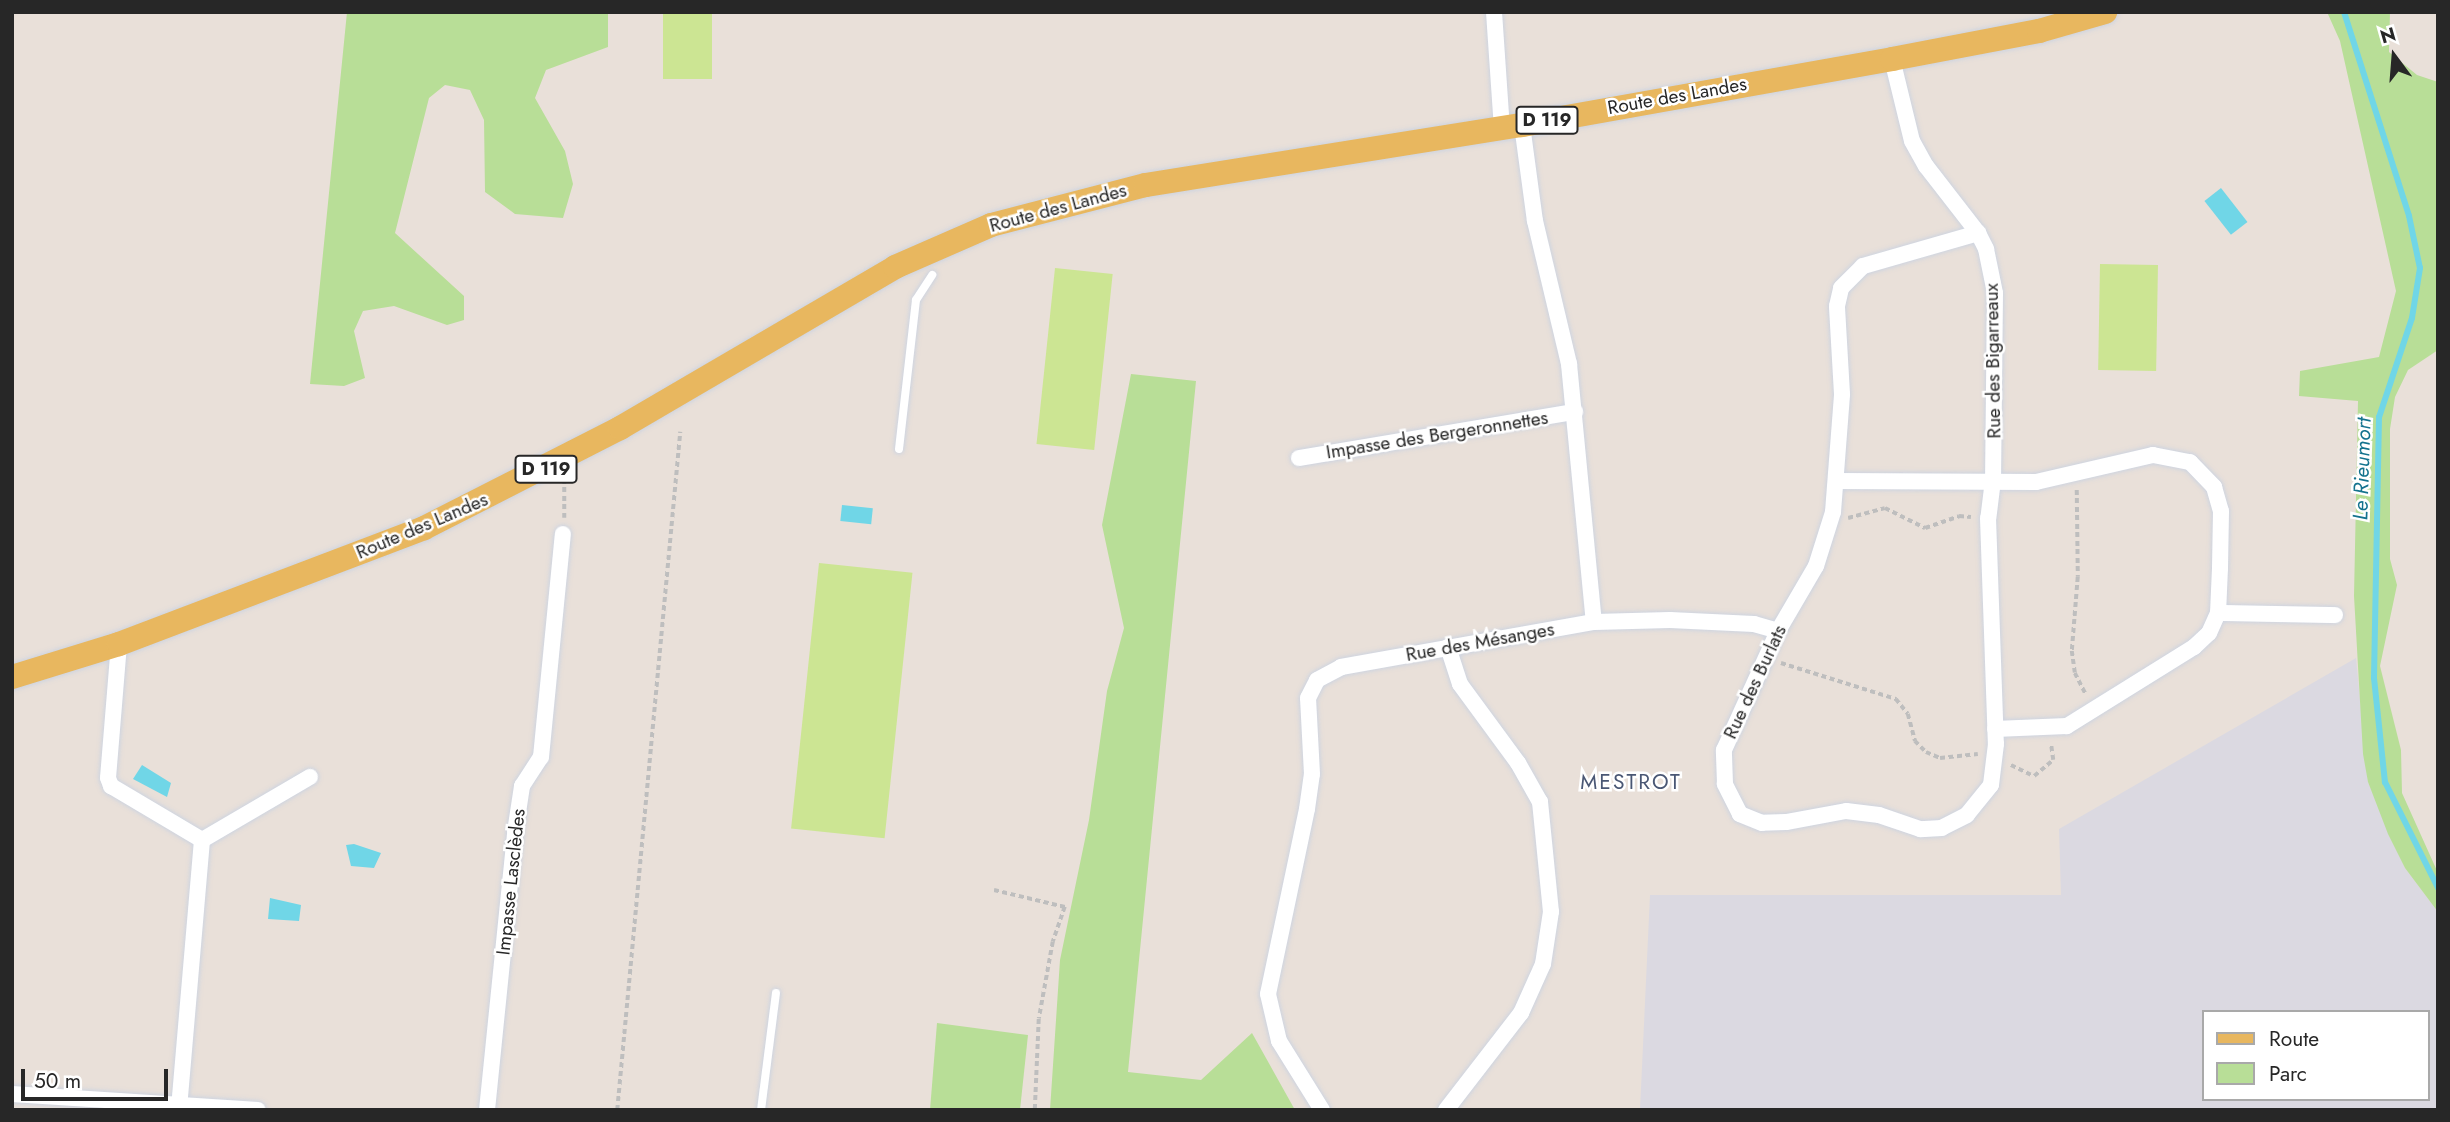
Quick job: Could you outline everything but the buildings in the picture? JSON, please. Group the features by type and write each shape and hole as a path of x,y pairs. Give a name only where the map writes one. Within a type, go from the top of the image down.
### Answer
{"main road":[{"name":"Route des Landes","path":"12,677 119,644 424,528 559,461 815,310 895,267 991,225 1146,185 1512,126 1892,59 2039,31 2105,12"}],"street":[{"path":"1494,12 1512,126 1575,412 1594,622"},
{"name":"Rue des Bigarreaux","path":"1892,59 1912,141 1926,166 1978,233 1986,249 1995,293 1993,480"},
{"name":"Rue des Burlats","path":"1978,233 1863,266 1841,288 1837,306 1842,394 1833,512 1816,566 1778,631 1724,750 1725,785 1740,814 1762,823 1786,822 1846,811 1879,815 1920,829 1942,828 1982,800 1991,785 1987,759 1995,729 1981,518 1993,480"},
{"name":"Impasse des Bergeronnettes","path":"1299,458 1575,412"},
{"path":"1836,481 2055,480 2136,456 2190,462 2206,474 2220,499 2218,613 2209,633 2194,647 2083,718 2048,729 1995,729"},
{"name":"Impasse Lasclèdes","path":"487,1110 515,832 522,786 541,757 563,534"},
{"path":"2218,613 2335,615"},
{"name":"Rue des Mésanges","path":"1322,1110 1279,1041 1268,994 1312,774 1308,698 1317,680 1341,667 1594,622 1670,620 1754,624 1778,631"},
{"path":"119,644 108,778 111,786 202,840"},
{"path":"1446,1110 1521,1013 1543,964 1551,912 1539,802 1518,763 1460,684 1448,647"},
{"path":"202,840 310,776"},
{"path":"181,1107 202,840"},
{"path":"12,1094 257,1110"}],"lane":[{"path":"899,449 916,300 932,275"},
{"path":"761,1110 776,993"}],"path":[{"path":"617,1110 680,432"},
{"path":"559,461 565,485 563,534"},
{"path":"1953,481 1958,502 1981,518"},
{"path":"2065,491 2088,485"},
{"path":"2077,489 2078,577 2072,651 2074,673 2087,697"},
{"path":"1833,512 1849,518 1885,508 1925,528 1959,516 1981,518"},
{"path":"1973,531 1981,518"},
{"path":"1773,675 1784,652"},
{"path":"1779,662 1896,699 1908,714 1915,741 1926,752 1940,758 1987,759 2010,764 2034,776 2046,769 2053,760 2048,729"},
{"path":"2077,703 2098,690"},
{"path":"1980,740 1987,759"},
{"path":"995,890 1065,907 1053,942 1039,1019 1035,1110"}],"shaded area":[{"path":"2356,658 2368,782 2405,868 2438,912 2438,1110 1640,1110 1650,895 2061,895 2059,829"}],"green space":[{"path":"347,12 608,12 608,47 546,70 535,98 565,151 573,184 563,218 515,214 485,192 484,120 470,90 445,85 429,98 395,233 464,296 464,320 447,325 394,306 363,311 354,331 365,378 344,386 310,384"},
{"path":"663,12 712,12 712,79 663,79"},
{"path":"2327,12 2390,12 2389,52 2417,75 2438,82 2438,350 2408,370 2395,397 2390,429 2390,559 2397,585 2380,666 2401,750 2402,793 2438,873 2438,912 2405,868 2388,834 2368,782 2363,754 2354,596 2358,401 2299,396 2300,371 2379,357 2396,291 2340,41"},
{"path":"2100,264 2158,265 2156,371 2098,370"},
{"path":"1055,268 1113,274 1094,450 1036,444"},
{"path":"1131,374 1196,381 1128,1072 1201,1080 1252,1033 1295,1110 1050,1110 1060,960 1089,820 1107,691 1124,628 1102,525"},
{"path":"819,563 912,573 885,838 791,829"},
{"path":"937,1023 1028,1035 1020,1110 930,1110"}],"water":[{"path":"2221,188 2247,222 2231,235 2204,201"},
{"path":"842,505 873,508 871,524 840,521"},
{"path":"142,765 171,783 167,797 133,779"},
{"path":"354,844 381,853 374,868 351,866 346,845"},
{"path":"270,898 301,905 299,921 268,919"}],"waterway":[{"name":"Le Rieumort","path":"2344,12 2409,216 2420,268 2412,318 2379,417 2374,678 2385,782 2438,888"}],"district":[{"name":"MESTROT","path":"1631,782"}]}
